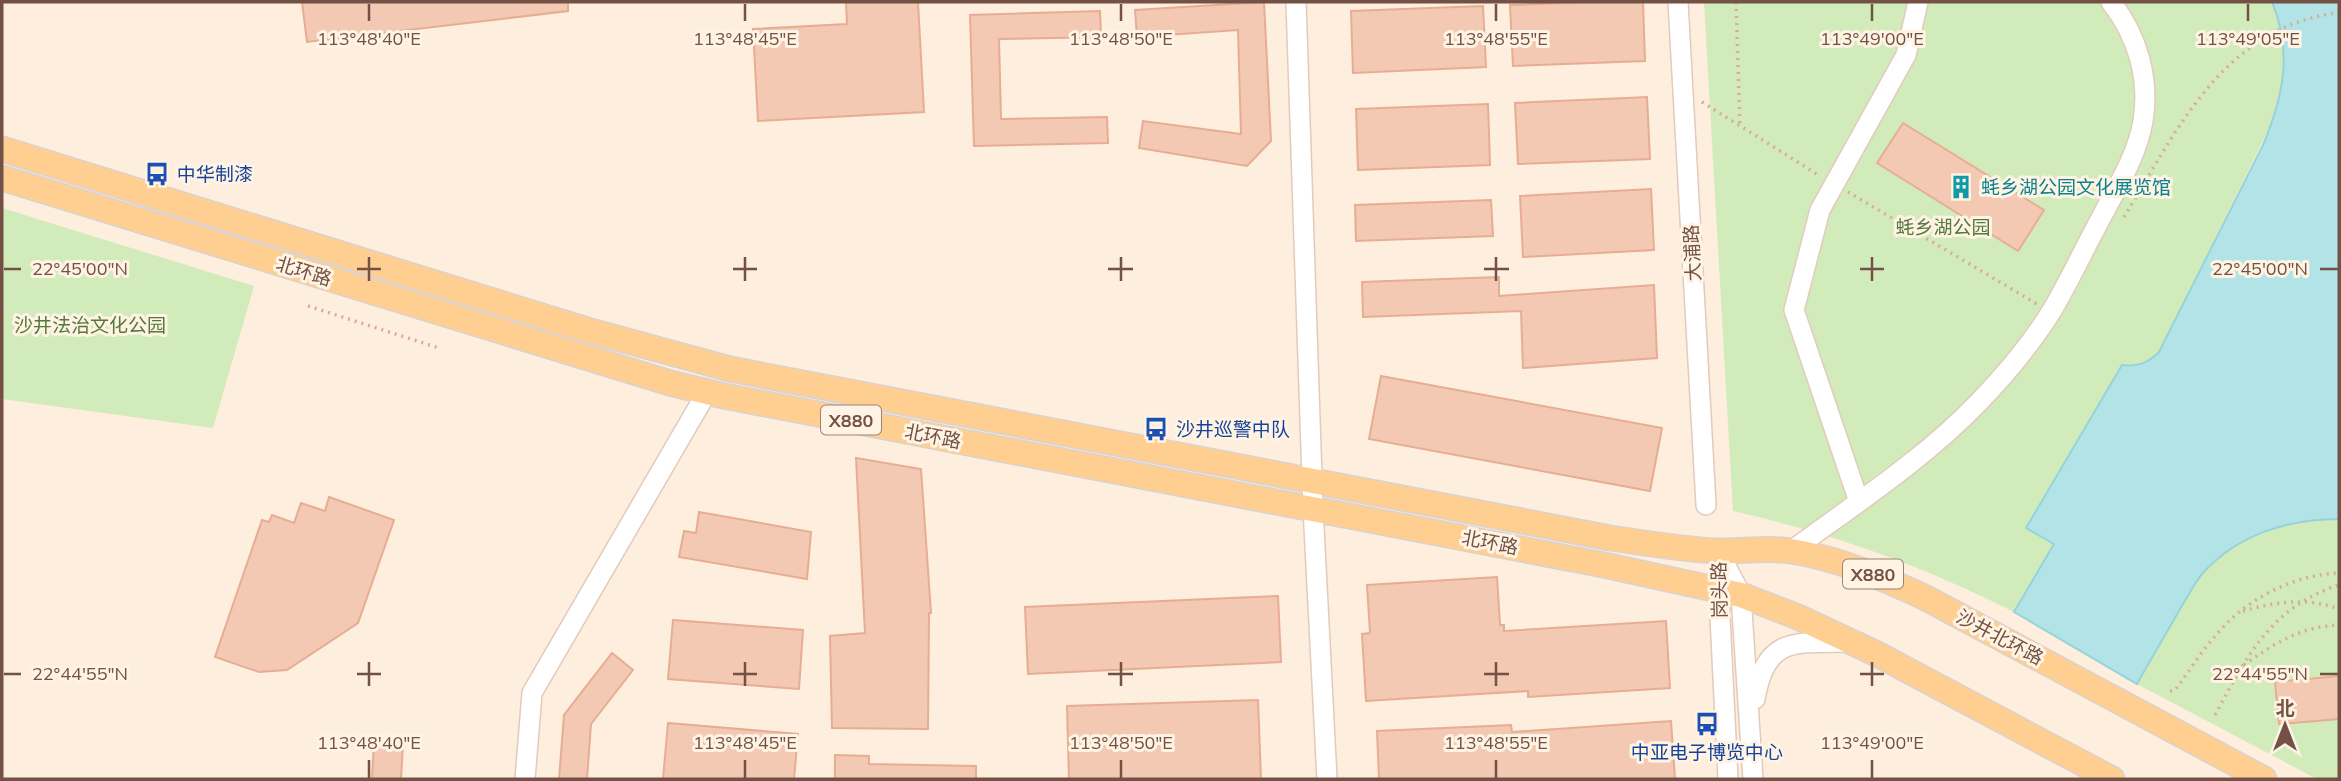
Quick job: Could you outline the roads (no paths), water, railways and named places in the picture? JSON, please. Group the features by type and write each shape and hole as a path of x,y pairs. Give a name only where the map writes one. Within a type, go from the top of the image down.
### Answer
{"main road":[{"name":"北环路","path":"2,149 677,356 768,376 1610,538 1665,547 1718,551"},
{"name":"北环路","path":"2,177 579,357 708,392 1604,565 1729,592"},
{"name":"沙井北环路","path":"1718,551 1756,548 1791,551 1826,559 1879,577 1926,598 2264,779"},
{"name":"X880","path":"1729,592 1798,617 1852,642 2112,779"}],"street":[{"path":"1296,2 1313,508 1327,779"},
{"name":"大浦路","path":"1678,2 1706,505"},
{"path":"1859,502 1794,310 1820,210 1906,55 1917,2"},
{"path":"1791,551 1922,456 1979,403 2029,344 2051,312 2129,164 2143,121 2144,76 2139,54 2130,32 2110,2"},
{"path":"525,779 532,693 708,392"},
{"name":"岗头路","path":"1718,551 1729,592 1750,724 1753,779"},
{"name":"岗头路","path":"1728,779 1729,592"},
{"path":"1750,724 1759,676 1768,659 1784,647 1805,643 1852,642"}],"water":[{"path":"2272,2 2339,2 2339,519 2302,522 2265,531 2217,559 2197,581 2137,684 2014,612 2054,544 2026,528 2122,365 2142,363 2159,352 2263,145 2276,110 2283,75 2282,39"}],"place":[{"name":"中华制漆","path":"157,174"},
{"name":"蚝乡湖公园文化展览馆","path":"1961,187"},
{"name":"沙井巡警中队","path":"1156,429"},
{"name":"中亚电子博览中心","path":"1707,724"}],"park label":[{"name":"蚝乡湖公园","path":"1943,227"},
{"name":"沙井法治文化公园","path":"90,325"}]}
